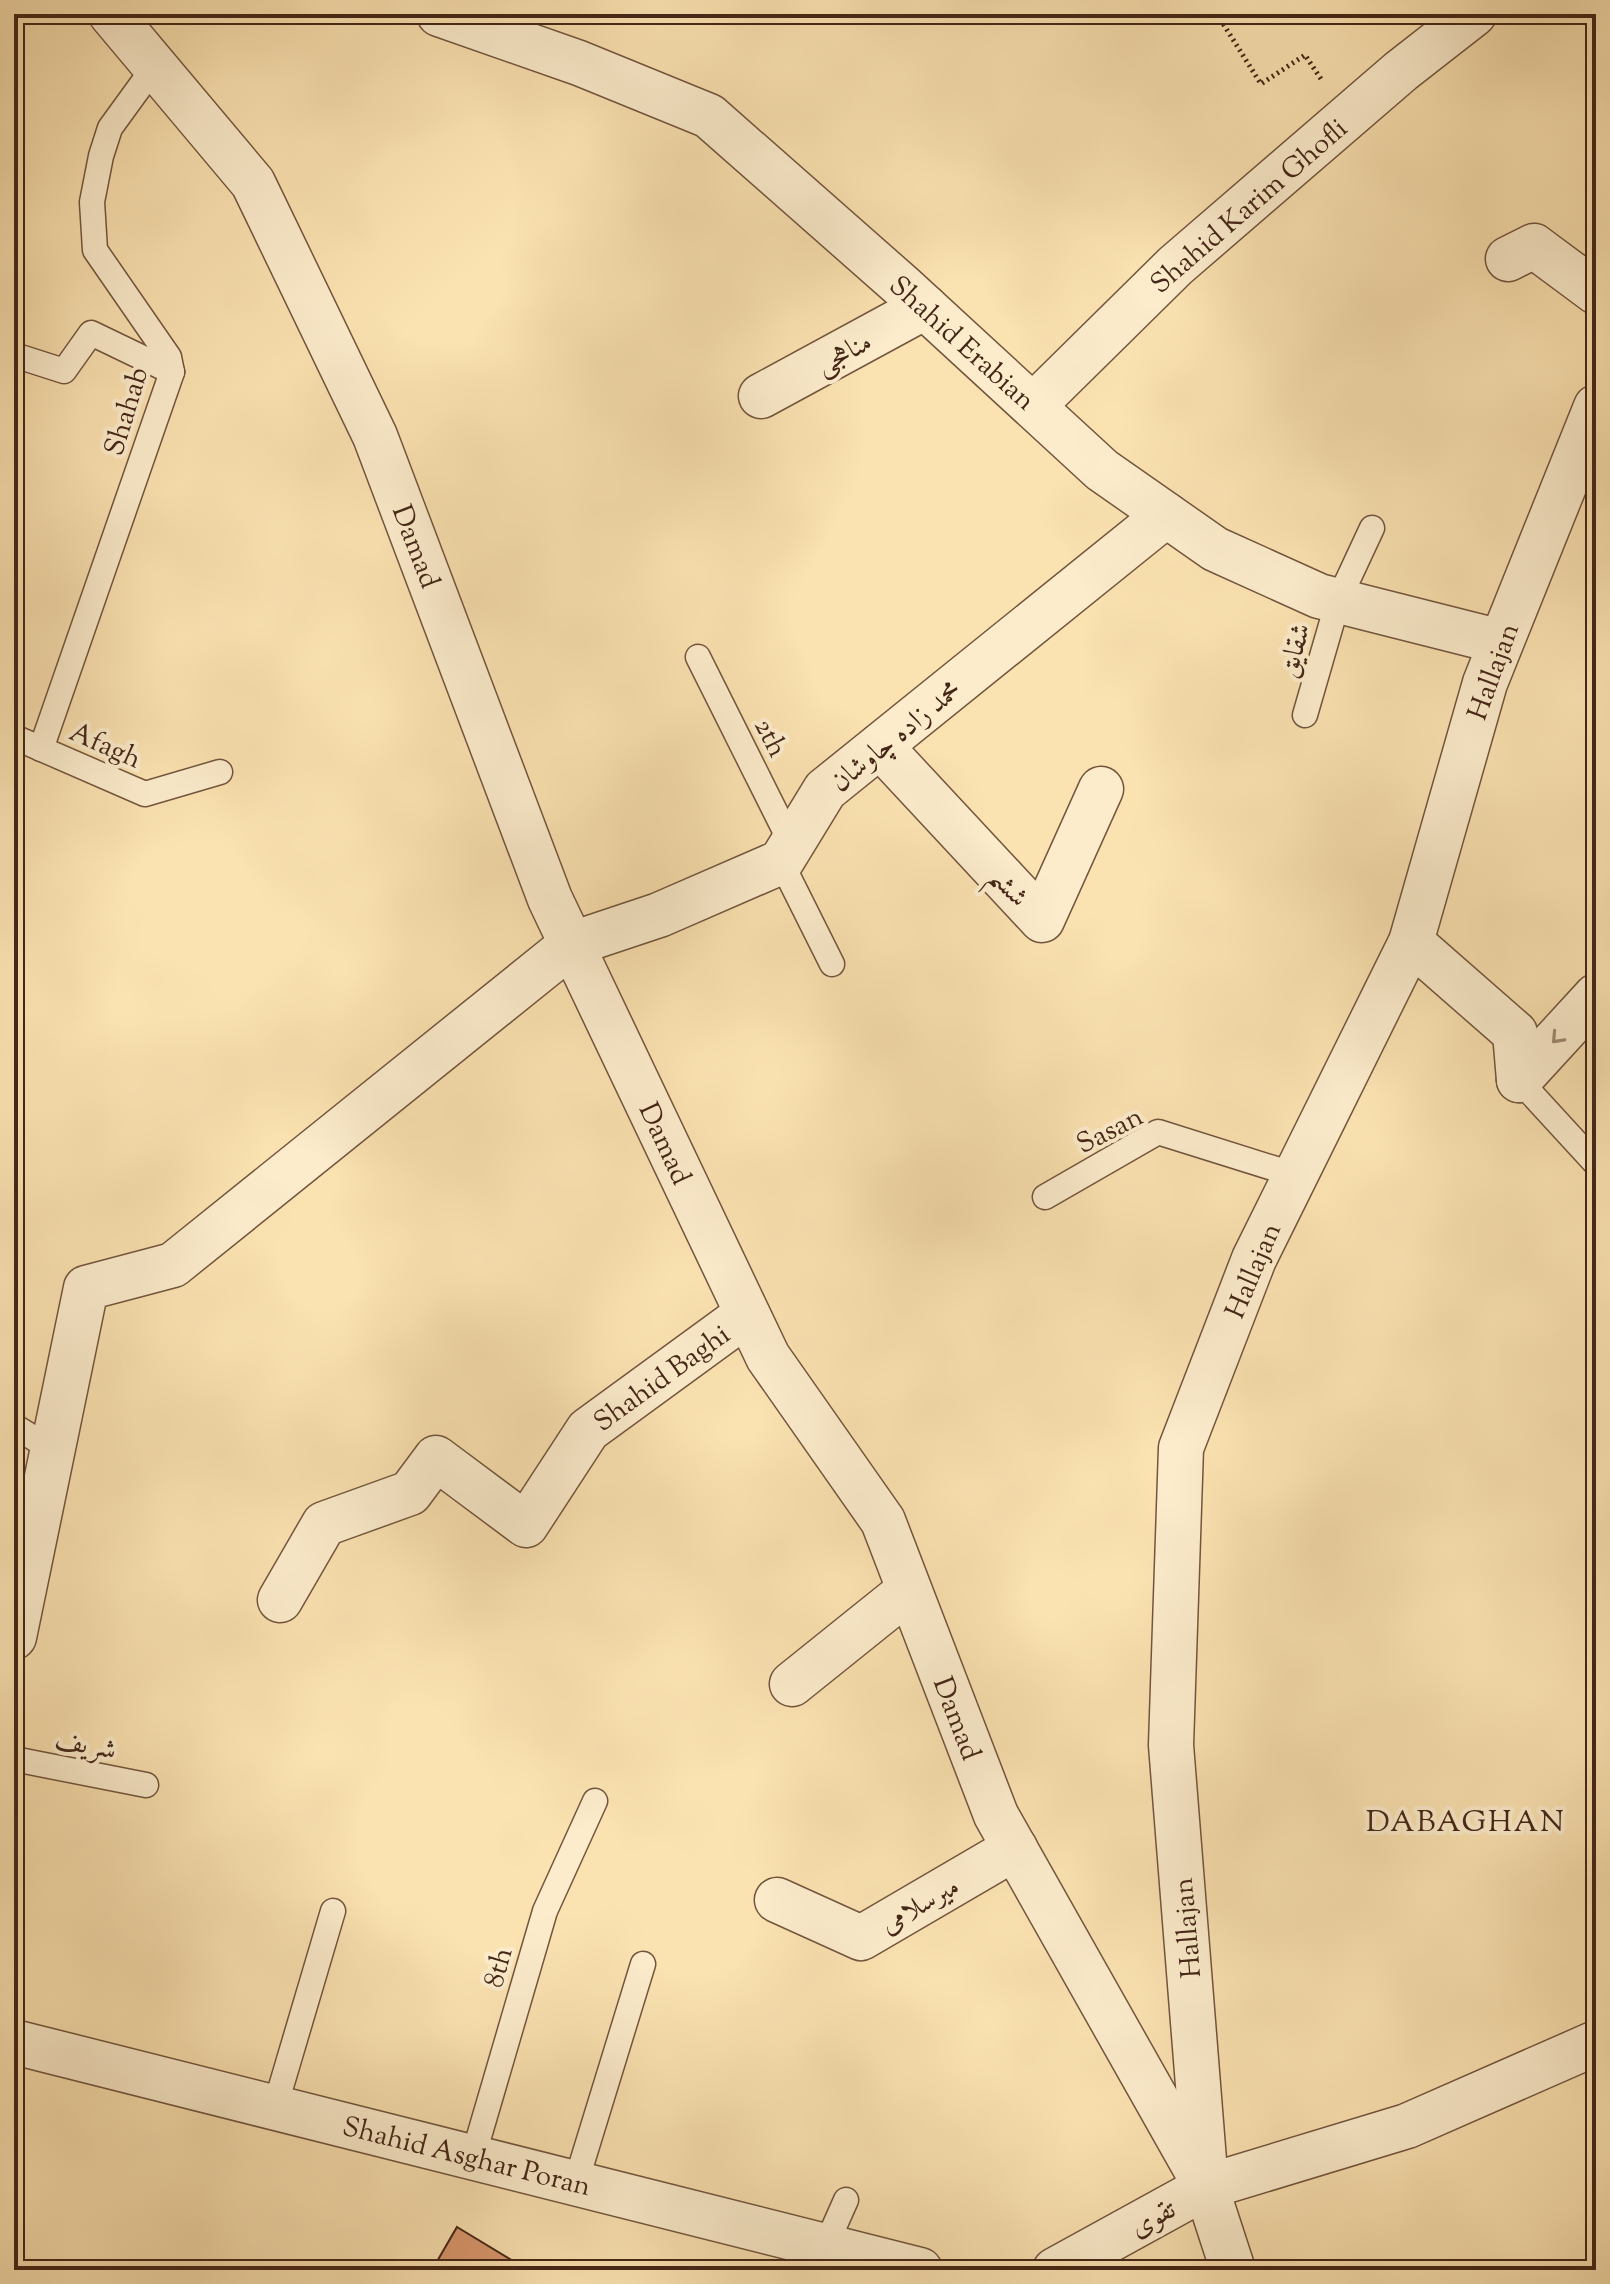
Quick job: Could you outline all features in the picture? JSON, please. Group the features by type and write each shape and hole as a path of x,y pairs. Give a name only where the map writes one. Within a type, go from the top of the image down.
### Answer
{"street":[{"name":"Damad","path":"111,14 253,183 375,436 550,899 768,1357 883,1521 996,1815 1206,2187 1233,2270"},
{"name":"Shahid Erabian","path":"439,14 579,63 709,116 925,307 1102,470 1215,549 1319,596 1501,642"},
{"name":"Shahid Karim Ghofli","path":"1033,406 1175,266 1348,116 1474,14"},
{"path":"1508,259 1534,246 1596,292"},
{"name":"مناهجی","path":"761,396 925,307"},
{"name":"Hallajan","path":"1206,2187 1171,1745 1181,1448 1254,1259 1411,942 1485,683 1501,642 1581,489 1596,407"},
{"name":"محمد زاده چاوشان","path":"786,853 825,790 1166,515"},
{"name":"ششم","path":"880,746 1042,920 1101,789"},
{"path":"14,1637 86,1288 173,1265 572,944 659,915 786,853"},
{"path":"1411,942 1515,1033 1519,1080"},
{"path":"1519,1080 1596,996"},
{"name":"Shahid Baghi","path":"280,1600 324,1524 410,1493 436,1458 526,1525 588,1430 747,1314"},
{"path":"792,1684 909,1590"},
{"name":"میرسلامی","path":"777,1900 861,1938 1015,1848"},
{"name":"Shahid Asghar Poran","path":"14,2042 920,2270"},
{"name":"تقوی","path":"1055,2270 1206,2187 1407,2126 1596,2043"}],"lane":[{"name":"Shahab","path":"41,749 172,372 169,357 95,250 92,202 110,128 155,66"},
{"path":"14,355 64,371 91,333 172,372"},
{"name":"شقایق","path":"1305,715 1338,601 1372,528"},
{"name":"2th","path":"698,657 832,964"},
{"name":"Afagh","path":"14,737 145,794 220,772"},
{"path":"1519,1080 1596,1164"},
{"name":"Sasan","path":"1045,1197 1158,1132 1295,1175"},
{"path":"14,1426 53,1450"},
{"name":"شریف","path":"14,1759 146,1785"},
{"name":"8th","path":"473,2157 545,1911 595,1801"},
{"path":"275,2107 333,1911"},
{"path":"576,2182 643,1964"},
{"path":"826,2245 846,2200"}],"path":[{"path":"1217,14 1261,84 1305,55 1348,116"}],"building":[{"path":"457,2227 528,2270 432,2270"}],"district":[{"name":"DABAGHAN","path":"1466,1821"}]}
